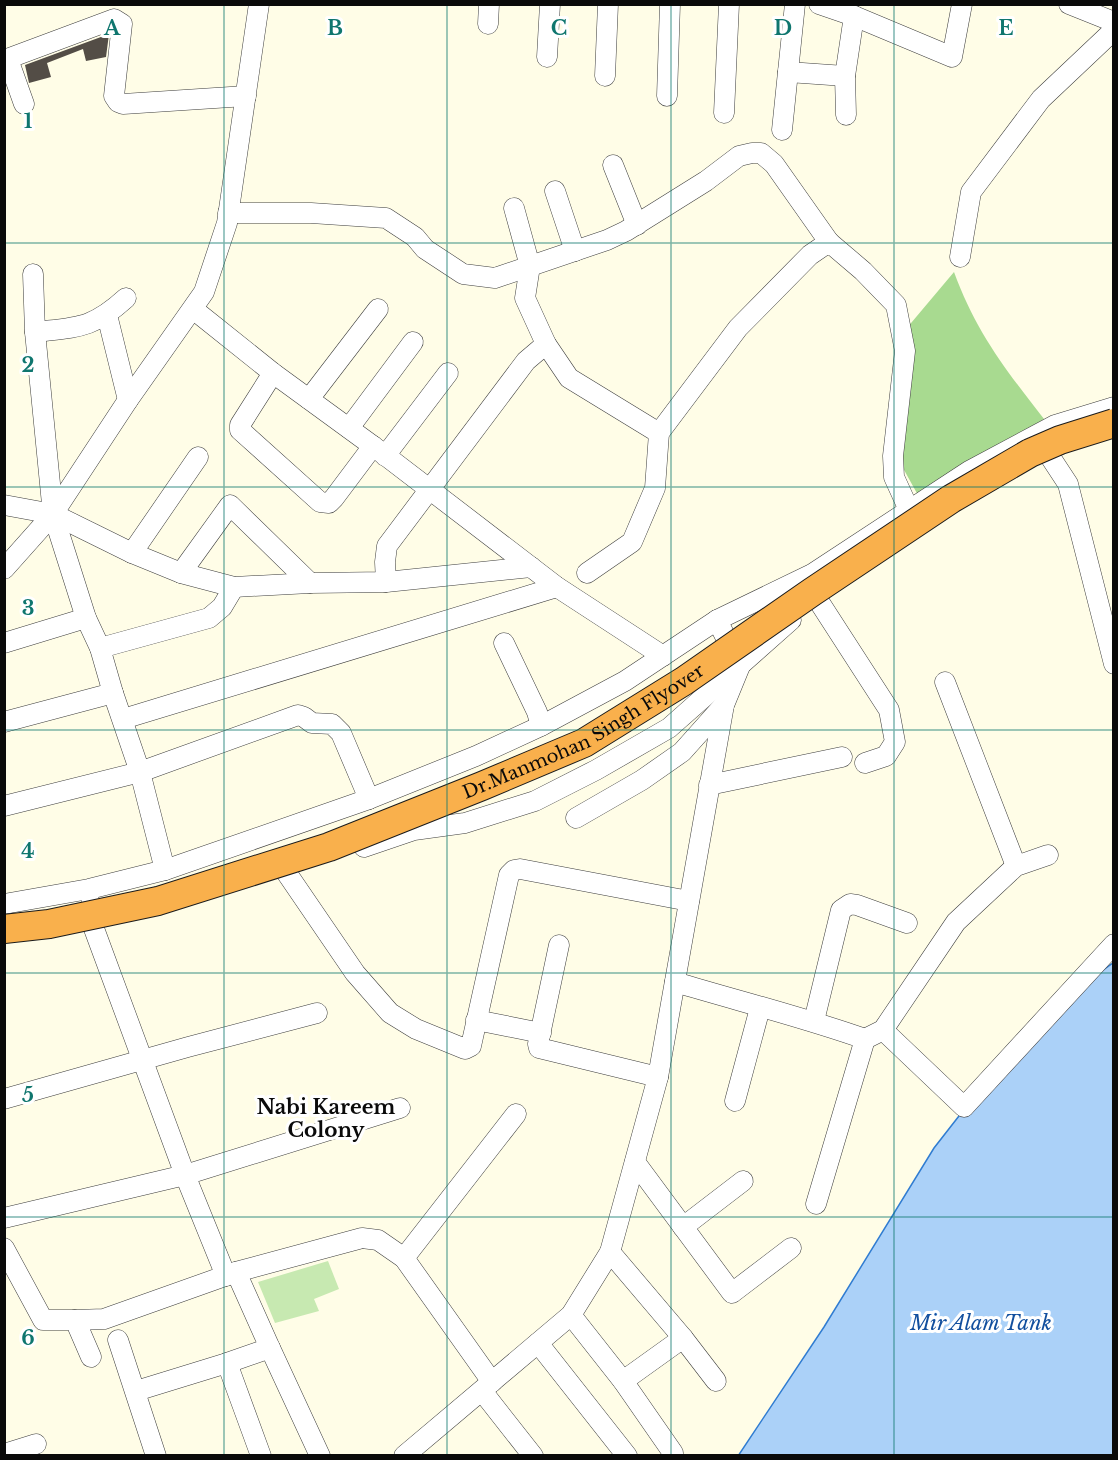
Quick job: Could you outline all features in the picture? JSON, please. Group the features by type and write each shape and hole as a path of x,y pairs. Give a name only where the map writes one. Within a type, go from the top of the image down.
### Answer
{"highway":[{"name":"Dr.Manmohan Singh Flyover","path":"4,916 121,898 219,870 426,797 535,748 589,723 991,465 1052,432 1113,412"},
{"name":"Dr.Manmohan Singh Flyover","path":"4,929 49,924 159,902 329,847 584,743 684,681 951,499 1030,453 1060,440 1113,423"}],"street":[{"path":"4,569 53,514 128,400 204,292 227,223 260,4"},
{"path":"547,57 550,4"},
{"path":"605,76 608,4"},
{"path":"667,96 670,4"},
{"path":"724,113 729,4"},
{"path":"782,130 795,4"},
{"path":"819,4 854,16 952,57 962,4"},
{"path":"1069,4 1092,9 1113,22"},
{"path":"846,115 844,76 854,16"},
{"path":"24,104 6,59 114,20 122,24 114,96 118,102 123,104 246,96"},
{"path":"960,257 972,192 1041,99 1113,30"},
{"path":"789,72 844,76"},
{"path":"228,213 311,213 386,218 415,237 425,249 463,274 495,278 607,240 637,225 706,181 739,156 761,153 774,164 829,242 863,271 896,305 905,351 893,456 894,477 909,510"},
{"path":"613,165 637,225"},
{"path":"555,191 575,251"},
{"path":"514,208 530,266 525,298 546,344 569,378 659,433"},
{"path":"586,573 632,542 655,488 659,433 738,328 810,255 829,242"},
{"path":"33,274 35,332 53,514 86,618 100,648 140,772 165,870"},
{"path":"35,332 82,327 107,315 126,298"},
{"path":"193,309 273,373 430,489 557,587 663,656"},
{"path":"309,399 378,309"},
{"path":"107,315 128,400"},
{"path":"349,428 413,342"},
{"path":"386,582 387,546 526,361 546,344"},
{"path":"273,373 240,425 240,430 320,502 329,503 448,373"},
{"path":"4,904 89,889 165,870 369,799 476,756 541,726 625,681 717,620 812,574 969,471 1055,425 1113,407"},
{"path":"4,938 93,926 147,914 414,830 465,823 535,801 596,770 669,728 816,597 956,502 1047,452 1113,429"},
{"path":"1047,452 1068,484 1113,664"},
{"path":"132,553 198,457"},
{"path":"4,505 53,514 132,553 181,573 234,587 386,582 531,567"},
{"path":"181,573 230,505 310,583"},
{"path":"100,648 209,618 222,607 234,587"},
{"path":"123,719 557,587"},
{"path":"816,597 889,710 895,742 886,756 865,763"},
{"path":"4,643 86,618"},
{"path":"404,1455 571,1315 610,1252 658,1077 724,705 740,666 717,620"},
{"path":"504,643 537,712 541,726"},
{"path":"945,682 1016,866"},
{"path":"4,723 113,693"},
{"path":"576,818 607,801 682,752 724,705"},
{"path":"4,806 140,772 298,715 312,723 332,724 341,734 369,799"},
{"path":"709,785 842,757"},
{"path":"816,1204 874,1034 956,922 1016,866 1048,855"},
{"path":"286,872 355,973 390,1012 416,1029 465,1049 471,1046 509,874 514,870 520,869 689,901"},
{"path":"89,889 93,926 185,1175 320,1455"},
{"path":"814,1020 841,910 850,904 857,905 907,923"},
{"path":"675,982 760,1008 874,1034 964,1107 1113,944"},
{"path":"559,945 539,1048 658,1077"},
{"path":"735,1101 760,1008"},
{"path":"4,1099 317,1013"},
{"path":"476,1020 541,1033"},
{"path":"4,1218 185,1175 400,1108"},
{"path":"404,1258 516,1114"},
{"path":"635,1162 732,1293 791,1248"},
{"path":"683,1227 743,1181"},
{"path":"4,1248 43,1320 75,1320 104,1318 231,1274 362,1238 378,1240 404,1258 533,1455"},
{"path":"610,1252 683,1338 716,1381"},
{"path":"571,1315 673,1453"},
{"path":"75,1320 90,1357"},
{"path":"622,1381 683,1338"},
{"path":"118,1340 156,1455"},
{"path":"538,1343 627,1455"},
{"path":"136,1390 270,1348"},
{"path":"226,1363 261,1455"},
{"path":"4,1454 36,1444"}],"green space":[{"path":"954,272 982,332 1004,366 1044,419 919,497 898,459 906,329"},
{"path":"328,1261 339,1289 314,1299 319,1311 275,1323 258,1282"}],"water":[{"name":"Mir Alam Tank","path":"1113,963 1113,1455 738,1456 824,1327 934,1148 998,1066 1099,973"}],"building":[{"path":"109,34 106,57 86,61 83,49 47,63 51,77 29,83 25,65"}],"district":[{"name":"Nabi Kareem Colony","path":"326,1118"}]}
